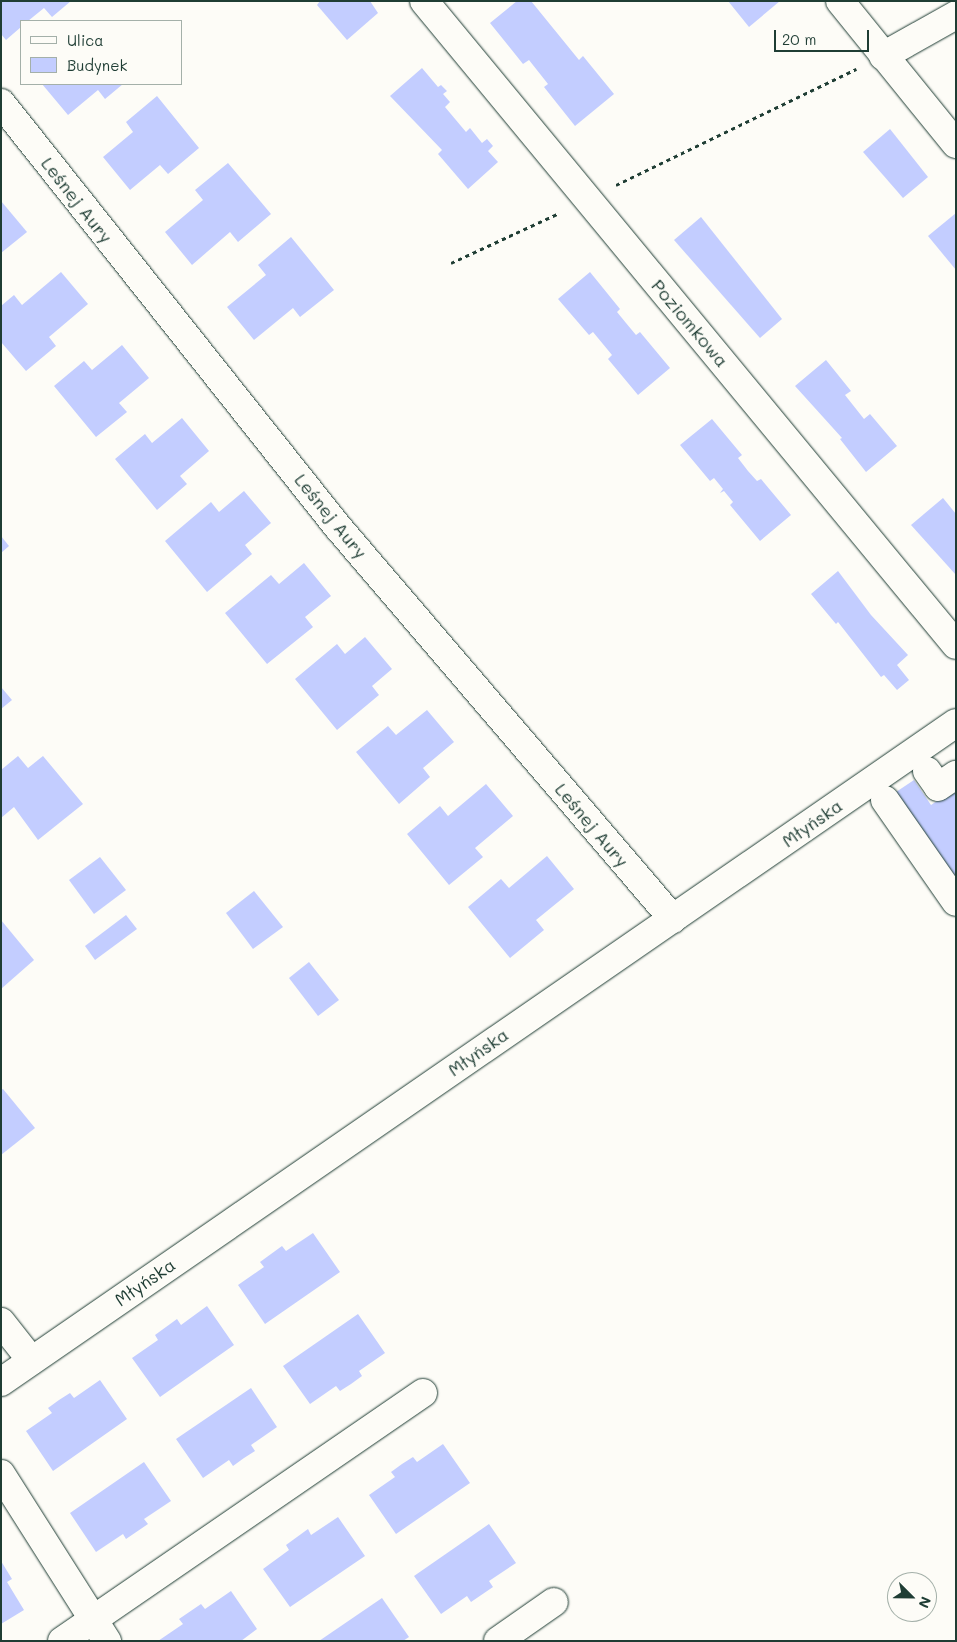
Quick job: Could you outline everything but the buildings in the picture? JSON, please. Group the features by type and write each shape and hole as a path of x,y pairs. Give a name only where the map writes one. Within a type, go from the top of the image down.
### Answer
{"street":[{"name":"Poziomkowa","path":"424,1 956,645"},
{"path":"840,1 956,144"},
{"path":"883,56 956,15"},
{"name":"Leśnej Aury","path":"1,103 337,526 673,919"},
{"name":"Młyńska","path":"1,1382 956,723"},
{"path":"927,771 938,787 956,774"},
{"path":"885,800 956,902"},
{"path":"1,1322 31,1360"},
{"path":"62,1641 100,1630 423,1393"},
{"path":"1,1474 100,1630"},
{"path":"498,1641 554,1602"}],"path":[{"path":"450,263 588,199 883,56"}]}
